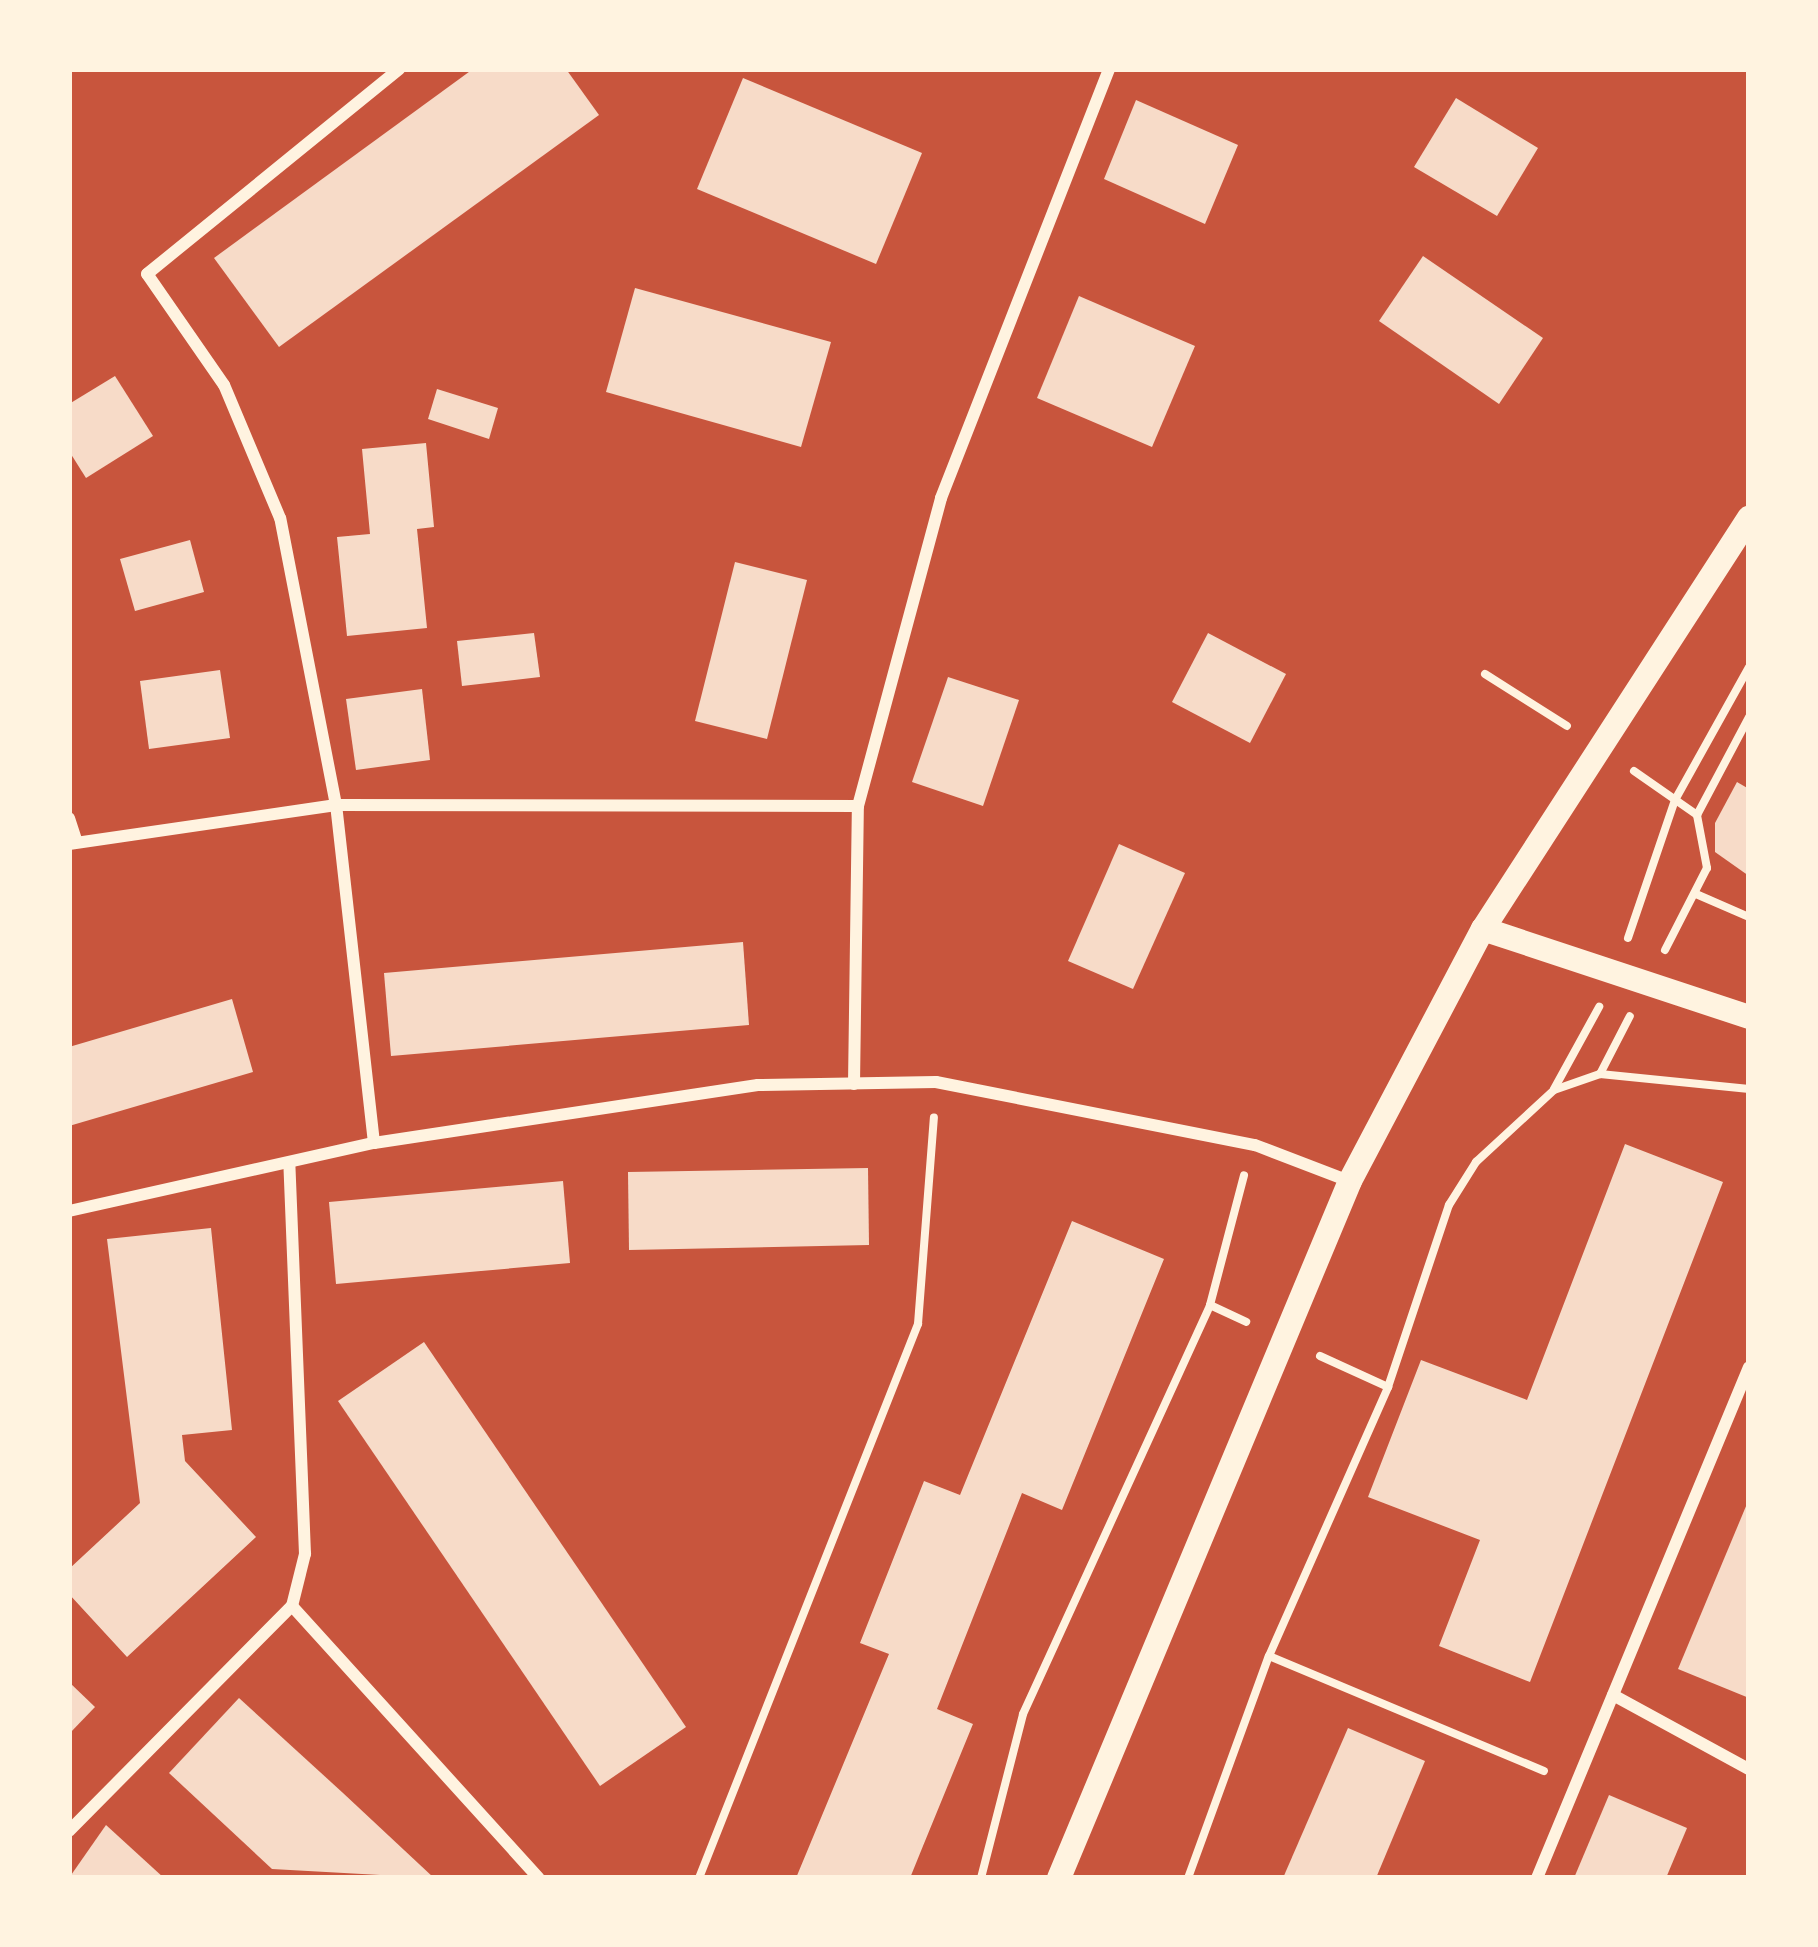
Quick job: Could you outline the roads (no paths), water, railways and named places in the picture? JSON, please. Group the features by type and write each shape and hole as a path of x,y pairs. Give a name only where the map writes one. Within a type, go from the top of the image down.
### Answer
{"main road":[{"path":"1059,1878 1351,1181 1483,929 1749,518"},
{"path":"1483,929 1615,977 1749,1017"}],"street":[{"path":"374,1143 336,806 280,518 224,385 147,274 399,69"},
{"path":"854,1084 858,806 941,498 1109,69"},
{"path":"69,818 73,843 336,806 858,806"},
{"path":"69,1211 374,1143 758,1085 936,1082 1255,1145 1351,1181"},
{"path":"69,1831 292,1606 305,1554 289,1164"},
{"path":"1538,1878 1749,1367"},
{"path":"292,1606 539,1878"},
{"path":"1613,1695 1749,1768"}]}
